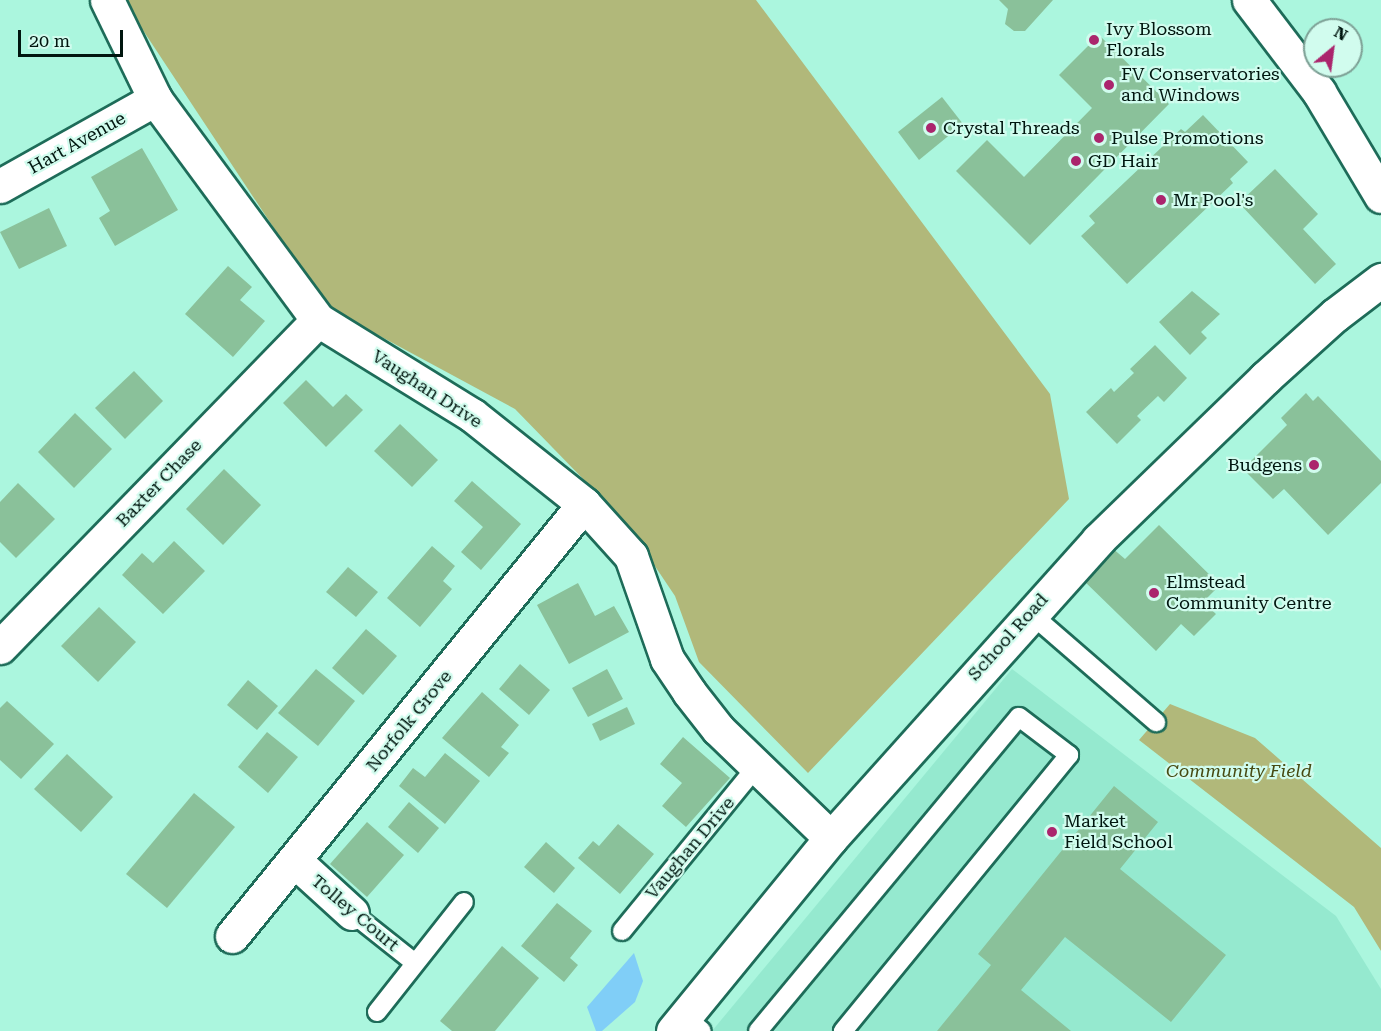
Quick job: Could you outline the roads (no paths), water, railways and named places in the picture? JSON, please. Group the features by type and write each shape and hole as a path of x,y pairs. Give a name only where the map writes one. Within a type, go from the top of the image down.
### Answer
{"street":[{"name":"Vaughan Drive","path":"107,0 155,99 318,321 472,415 584,504 631,556 667,659 689,692 718,729 758,765 831,838"},
{"path":"1249,0 1319,92 1381,196"},
{"name":"Hart Avenue","path":"0,186 155,99"},
{"name":"School Road","path":"687,1026 831,838 1030,613 1098,540 1265,378 1335,315 1381,280"},
{"name":"Baxter Chase","path":"0,647 318,321"},
{"name":"Norfolk Grove","path":"232,936 296,861 584,504"},
{"name":"Tolley Court","path":"296,861 352,913"}],"lane":[{"path":"1030,613 1156,722"},
{"path":"758,1031 1019,717 1070,754 843,1031"},
{"name":"Vaughan Drive","path":"622,931 758,765"},
{"name":"Tolley Court","path":"377,1012 464,902"},
{"name":"Tolley Court","path":"352,913 416,963"}],"water":[{"path":"634,953 643,981 635,1002 602,1031 596,1031 587,1007"}],"place":[{"name":"Ivy Blossom Florals","path":"1094,40"},
{"name":"FV Conservatories and Windows","path":"1109,85"},
{"name":"Crystal Threads","path":"931,128"},
{"name":"Pulse Promotions","path":"1099,138"},
{"name":"GD Hair","path":"1076,161"},
{"name":"Mr Pool's","path":"1161,200"},
{"name":"Budgens","path":"1314,465"},
{"name":"Elmstead Community Centre","path":"1154,593"},
{"name":"Market Field School","path":"1052,832"}],"park label":[{"name":"Community Field","path":"1239,771"}]}
